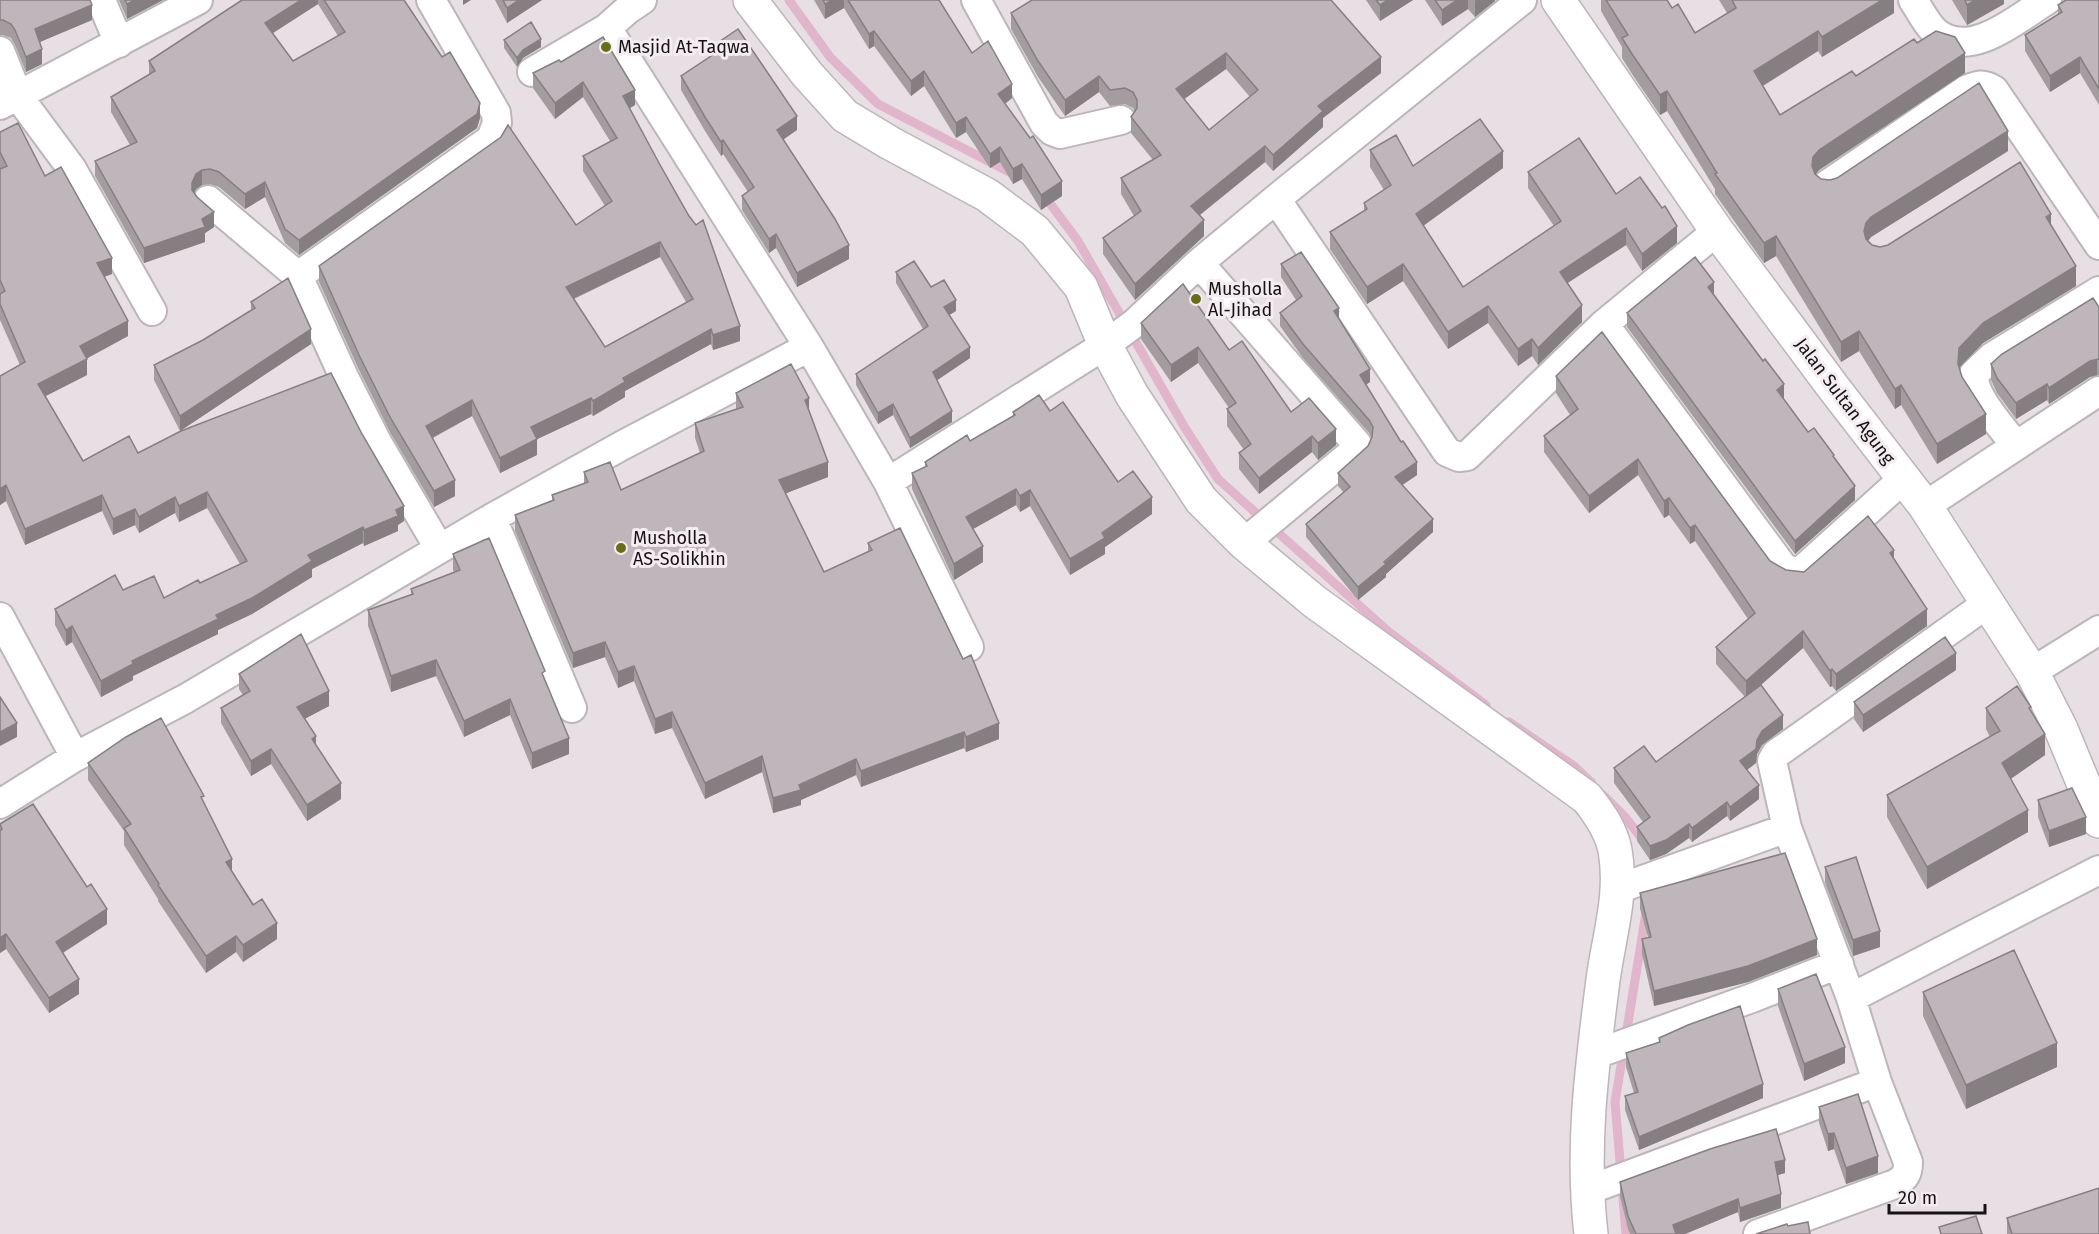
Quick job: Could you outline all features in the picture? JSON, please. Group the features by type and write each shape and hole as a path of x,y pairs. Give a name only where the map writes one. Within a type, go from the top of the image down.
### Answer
{"street":[{"path":"101,0 119,43"},
{"path":"9,100 198,0"},
{"path":"298,276 491,139 495,131 496,113 431,0"},
{"path":"532,72 607,28 642,0"},
{"path":"750,0 807,74 845,116 987,195 1035,231 1120,334 1132,395 1201,500 1244,543 1315,602 1587,798 1603,818 1615,848 1618,889 1593,1055 1587,1128 1586,1191 1591,1234"},
{"path":"976,0 1044,123 1052,131 1060,134 1121,120"},
{"path":"888,482 1120,334 1199,262 1522,0"},
{"name":"Jalan Sultan Agung","path":"1558,0 1717,231 1925,506 2032,672 2061,729 2099,821"},
{"path":"1913,0 1936,33 1952,41 1972,43 1991,35 2047,0"},
{"path":"607,28 809,347 888,482 969,646"},
{"path":"0,51 9,100 72,169 152,311"},
{"path":"1828,184 1966,90 1981,84 1994,90 2027,159 2099,244"},
{"path":"1276,199 1446,452 1458,457 1467,456 1604,324 1717,231"},
{"path":"208,200 298,276 344,377 439,548"},
{"path":"1199,262 1357,444 1351,454 1244,543"},
{"path":"2016,446 1977,393 1973,382 1974,374 1992,357 2099,291"},
{"path":"1604,324 1783,567 1799,573 1903,479"},
{"path":"0,804 75,757 185,699 492,518 623,444 809,347"},
{"path":"1925,506 2099,391"},
{"path":"492,518 572,708"},
{"path":"1758,1234 1895,1184 1904,1179 1908,1172 1908,1162 1878,1082 1851,998 1787,828 1772,761 1776,754 1988,603"},
{"path":"0,617 75,757"},
{"path":"2032,672 2099,630"},
{"path":"1618,889 1787,828"},
{"path":"1851,998 2099,870"},
{"path":"1593,1055 1839,964"},
{"path":"1586,1191 1878,1082"}],"building":[{"path":"0,0 90,0 92,5 35,29 42,49 26,57 11,24 0,20"},
{"path":"242,0 301,0 265,23 293,61 345,32 324,0 404,0 442,57 450,52 480,103 477,114 299,240 285,229 265,182 245,194 219,172 210,169 202,170 196,174 192,190 214,212 202,219 205,227 144,248 95,161 137,142 111,97 155,71 149,61"},
{"path":"503,0 519,0 507,8"},
{"path":"848,0 939,0 972,53 988,41 1012,84 998,94 1030,138 1033,136 1062,181 1041,195 1022,164 1013,169 1000,147 990,154 966,117 956,123 924,71 911,81 874,31 869,34"},
{"path":"1032,0 1331,0 1381,57 1318,106 1323,111 1273,155 1265,146 1191,206 1204,220 1135,284 1103,238 1141,211 1121,178 1161,155 1131,117 1137,108 1137,100 1133,92 1125,88 1110,90 1099,76 1065,100 1038,61 1011,13","holes":["1226,53 1258,90 1209,130 1176,89"]},
{"path":"1376,0 1388,0 1380,5"},
{"path":"1435,0 1457,0 1442,10"},
{"path":"1606,0 1667,0 1672,8 1678,4 1695,33 1736,8 1732,0 1882,0 1822,37 1818,31 1754,71 1780,115 1852,71 1856,76 1914,39 1917,43 1936,31 1955,37 1965,53 1819,150 1813,157 1812,166 1815,174 1821,179 1837,178 1979,83 2008,131 1871,217 1864,231 1866,239 1872,245 1880,247 1888,245 2020,162 2051,214 2046,217 2076,266 1983,323 1959,348 1958,364 1962,377 1986,414 1937,444 1901,385 1895,389 1859,331 1841,342 1776,236 1764,243 1715,174 1717,173 1667,91 1660,95 1622,38 1628,35"},
{"path":"1965,0 1975,0 1967,5"},
{"path":"2066,0 2099,0 2099,89 2080,57 2050,76 2025,35 2062,12 2058,5"},
{"path":"531,22 541,39 523,50 517,58 504,40"},
{"path":"738,29 797,116 777,130 835,219 849,245 797,273 776,234 769,239 742,196 754,187 723,140 721,142 681,76 720,50 716,44"},
{"path":"603,37 635,90 623,96 659,163 689,216 696,225 703,220 740,326 713,335 711,329 623,378 625,382 593,401 591,398 531,427 537,439 500,458 472,400 426,426 455,480 434,491 391,419 319,266 501,137 508,125 576,225 612,201 583,156 617,138 583,82 555,103 533,73 559,60 561,62","holes":["660,242 693,299 605,347 566,287"]},
{"path":"1480,119 1503,151 1416,214 1463,287 1561,221 1528,172 1579,138 1616,194 1640,177 1662,208 1665,206 1677,226 1642,254 1626,228 1560,272 1582,305 1538,348 1532,339 1518,349 1488,306 1448,332 1403,264 1367,287 1330,232 1367,209 1364,203 1391,185 1370,150 1396,135 1413,166"},
{"path":"18,123 45,176 61,167 112,258 97,263 128,321 80,346 87,359 38,384 83,461 129,436 138,453 181,431 331,373 362,434 404,506 396,510 398,516 364,530 363,527 308,555 312,561 252,598 216,615 218,619 132,661 133,664 101,681 72,626 66,630 55,609 115,575 123,590 154,576 164,598 198,580 200,583 247,561 207,492 179,506 175,497 139,517 135,509 113,519 102,495 25,529 6,485 0,489 0,376 25,362 0,304 0,294 5,291 0,280 0,169 7,166 0,152 0,132"},
{"path":"1301,252 1339,308 1334,311 1370,369 1360,375 1401,442 1403,441 1417,462 1395,477 1433,519 1358,587 1306,524 1350,487 1338,473 1368,446 1373,427 1280,313 1302,296 1281,264"},
{"path":"1695,257 1714,282 1708,287 1763,361 1765,359 1784,384 1777,390 1808,432 1814,428 1855,486 1795,541 1627,313"},
{"path":"914,261 931,287 944,280 956,300 944,307 970,347 933,372 952,411 910,438 893,404 878,413 856,374 928,326 896,272"},
{"path":"288,278 311,329 180,416 154,365 203,340 255,308 251,302"},
{"path":"1183,284 1229,350 1242,341 1291,412 1309,398 1336,429 1318,443 1312,436 1259,478 1239,453 1251,444 1227,409 1236,403 1198,347 1171,365 1141,323"},
{"path":"2093,298 2099,307 2099,359 2090,361 2049,388 2047,384 2016,403 1997,378 1991,364 2002,354"},
{"path":"1602,332 1770,561 1786,570 1804,572 1868,516 1894,550 1890,553 1927,609 1836,674 1832,669 1830,671 1803,631 1746,681 1716,647 1755,613 1695,525 1690,528 1669,498 1664,501 1638,459 1589,496 1544,436 1578,409 1556,376"},
{"path":"791,364 809,398 805,400 828,462 779,480 824,572 872,550 868,543 900,528 963,659 971,655 999,723 966,737 964,732 861,771 856,759 799,785 801,790 773,798 762,756 705,783 672,712 655,719 634,666 618,672 605,642 573,653 515,515 554,500 552,495 588,482 584,472 610,462 621,490 704,451 695,423 743,407 736,393"},
{"path":"1039,395 1050,411 1063,402 1118,482 1133,471 1152,497 1102,533 1105,538 1070,559 1030,490 1020,496 1016,489 966,517 983,546 954,564 912,473 927,466 925,462 967,435 970,441 1015,415 1013,412"},
{"path":"489,538 545,671 542,673 569,738 532,753 510,699 464,721 436,660 391,676 368,610 413,594 411,589 460,570 453,554"},
{"path":"301,634 329,691 297,707 316,736 312,739 341,783 307,805 271,749 251,761 221,708 250,691 239,674"},
{"path":"1945,637 1956,653 1863,715 1854,702"},
{"path":"1761,685 1783,715 1762,731 1757,740 1756,749 1740,761 1759,785 1730,807 1727,802 1692,828 1689,824 1666,840 1650,846 1637,827 1650,817 1614,768 1644,746 1656,762"},
{"path":"2017,686 2045,734 2002,763 2028,810 1927,867 1887,795 2000,731 1986,708"},
{"path":"0,697 17,723 0,732"},
{"path":"161,718 204,796 201,797 232,859 226,862 253,905 262,899 277,923 243,945 236,936 206,956 158,885 124,828 131,824 88,763 126,737"},
{"path":"2072,788 2086,817 2049,831 2038,800"},
{"path":"33,804 87,887 91,884 107,909 56,942 79,979 49,998 6,934 0,938 0,831 2,829 0,824"},
{"path":"1785,853 1817,939 1748,966 1654,991 1642,939 1651,937 1640,893"},
{"path":"1856,857 1880,931 1853,940 1825,867"},
{"path":"2014,950 2057,1043 1966,1085 1923,992"},
{"path":"1816,974 1845,1047 1804,1064 1778,989"},
{"path":"1740,1006 1763,1084 1639,1137 1625,1096 1638,1092 1626,1053 1660,1042 1659,1038"},
{"path":"1858,1094 1878,1156 1846,1168 1834,1133 1828,1134 1819,1107"},
{"path":"1776,1129 1785,1160 1775,1162 1781,1194 1740,1208 1738,1199 1673,1225 1676,1234 1636,1234 1628,1216 1620,1182 1710,1149"},
{"path":"2099,1188 2099,1234 2012,1234 2007,1218"},
{"path":"1976,1216 1982,1234 1941,1234 1939,1227"},
{"path":"1808,1222 1810,1234 1756,1234 1787,1224 1788,1226"}],"waterway":[{"path":"789,0 830,57 878,104 1015,175"},
{"path":"1043,194 1078,241 1185,428 1218,479 1389,632 1486,705"},
{"path":"1509,722 1574,766 1592,783"},
{"path":"1603,795 1626,818 1655,856 1652,873"},
{"path":"1621,1173 1615,1102 1646,913"},
{"path":"1623,1198 1626,1234"}],"place":[{"name":"Masjid At-Taqwa","path":"606,47"},
{"name":"Musholla Al-Jihad","path":"1196,299"},
{"name":"Musholla AS-Solikhin","path":"621,548"}]}
